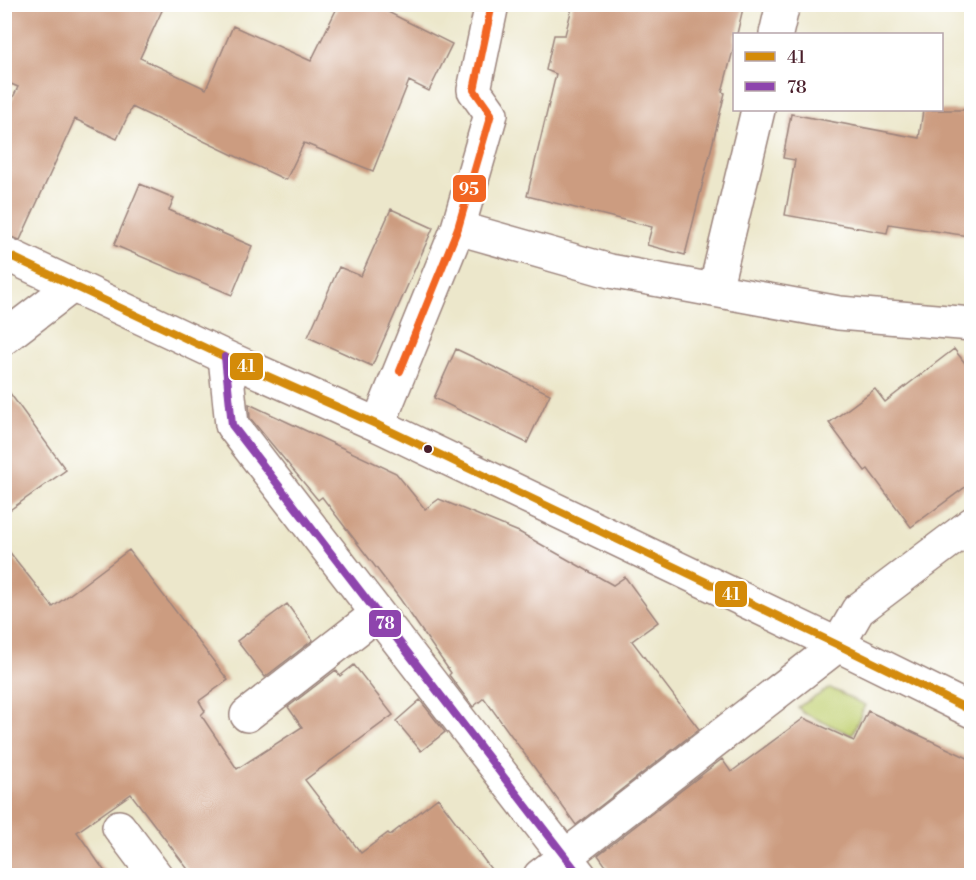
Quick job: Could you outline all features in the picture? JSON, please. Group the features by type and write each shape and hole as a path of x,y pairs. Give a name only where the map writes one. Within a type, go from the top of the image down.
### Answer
{"street":[{"path":"378,425 458,228 491,114 474,90 492,4"},
{"path":"776,33 783,4"},
{"path":"715,290 758,111"},
{"path":"458,228 610,271 839,313 972,324"},
{"path":"4,253 225,357 378,425 972,711"},
{"path":"4,339 72,286"},
{"path":"225,357 232,425 573,866"},
{"path":"540,876 573,866 838,645 858,610 972,524"},
{"path":"247,715 377,614"},
{"path":"119,827 156,876"}],"green space":[{"path":"830,688 865,705 852,735 803,713 798,707"}],"building":[{"path":"4,4 165,4 140,58 206,89 233,26 311,61 339,4 372,4 452,44 429,91 409,81 373,171 304,143 286,180 132,107 117,139 75,119 20,240 4,235 4,116 18,87 4,81"},
{"path":"573,4 744,4 737,33 733,33 733,51 722,92 725,93 685,255 647,245 652,227 527,196 556,74 546,70 554,35 565,35"},
{"path":"972,110 972,211 968,236 889,224 887,233 785,215 795,160 783,158 791,114 919,138 923,111"},
{"path":"140,184 174,198 169,210 252,246 232,295 114,245"},
{"path":"391,209 433,228 372,366 308,337 339,267 361,276"},
{"path":"456,349 550,394 527,443 434,398"},
{"path":"954,349 972,372 972,482 911,527 868,469 865,471 829,423 875,389 885,402"},
{"path":"4,385 66,470 4,514"},
{"path":"249,404 396,473 425,509 439,499 519,532 613,585 625,577 658,622 632,641 699,729 576,825 484,698 473,707 449,675 451,673 400,599 322,497 318,500 250,418"},
{"path":"4,545 53,607 129,550 228,680 199,701 205,711 201,715 237,769 302,727 288,707 336,670 340,676 354,665 393,715 305,780 361,853 388,833 390,835 438,798 496,876 193,876 131,794 77,832 108,876 4,876"},
{"path":"287,604 313,640 265,677 237,641"},
{"path":"420,700 445,732 421,751 396,721"},
{"path":"868,711 972,760 972,876 613,876 598,855 722,759 731,772 804,718 854,741"}],"transit line":[{"name":"95","path":"400,371 458,228 491,114 474,90 492,4"},
{"name":"41","path":"4,253 225,357 378,425 972,711"},
{"name":"78","path":"225,357 232,425 580,876"}]}
